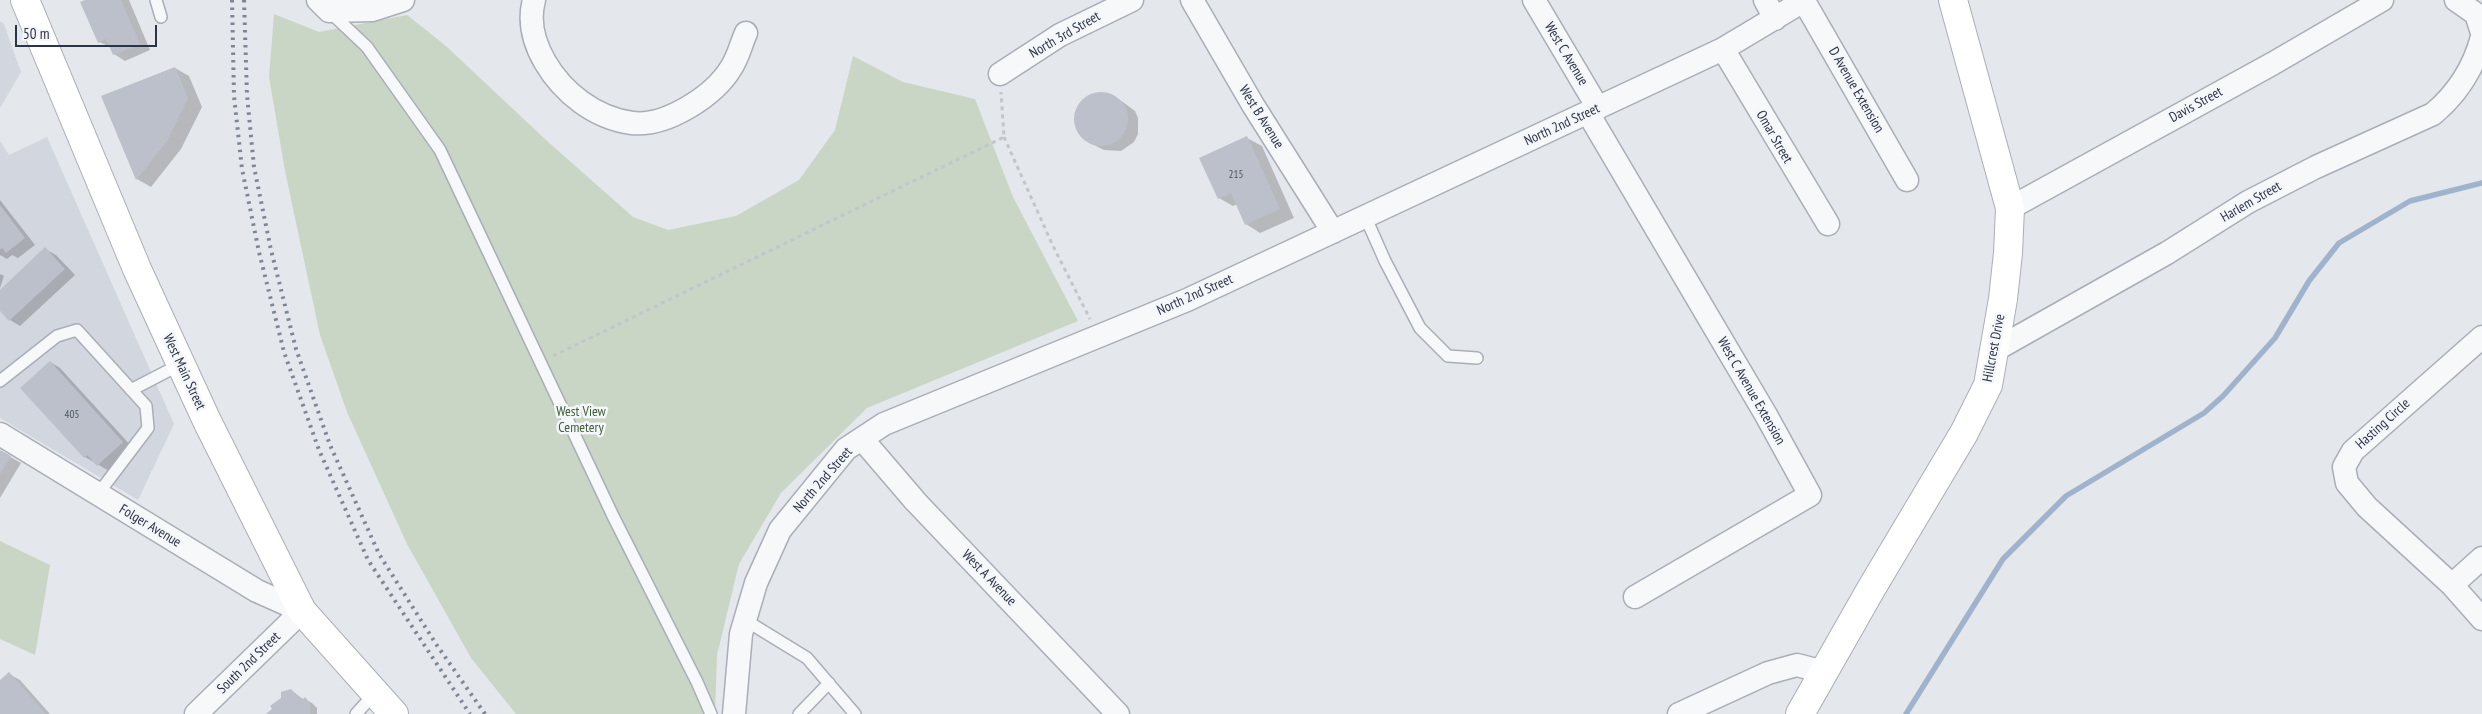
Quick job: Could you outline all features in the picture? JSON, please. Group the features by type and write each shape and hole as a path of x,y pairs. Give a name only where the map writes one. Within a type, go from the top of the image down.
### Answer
{"main road":[{"name":"West Main Street","path":"25,0 137,269 181,364 302,612 394,714"},
{"name":"Hillcrest Drive","path":"1800,714 1964,433 1988,385 1995,350 2008,253 2010,208 1954,0"}],"street":[{"path":"323,6 372,10 403,0"},
{"path":"534,0 531,9 534,44 550,71 572,97 598,113 632,123 659,120 687,109 712,90 732,68 746,33"},
{"name":"North 3rd Street","path":"1000,74 1060,36 1132,0"},
{"name":"West B Avenue","path":"1192,0 1253,105 1333,232"},
{"name":"West C Avenue","path":"1534,0 1593,111"},
{"name":"North 2nd Street","path":"734,714 741,634 756,583 780,530 846,449 892,420 1187,300 1593,111 1723,49 1770,9 1804,0"},
{"name":"D Avenue Extension","path":"1804,0 1907,180"},
{"name":"Davis Street","path":"2010,208 2272,64 2382,0"},
{"path":"2456,0 2476,14 2482,33"},
{"name":"Harlem Street","path":"1995,350 2168,253 2248,202 2316,167 2433,114 2446,103 2468,73 2478,54 2482,37"},
{"name":"Omar Street","path":"1723,49 1828,224"},
{"name":"West C Avenue Extension","path":"1593,111 1810,495 1635,597"},
{"name":"Hasting Circle","path":"2482,337 2353,451 2344,467 2346,483 2367,507 2452,585 2482,619"},
{"name":"Folger Avenue","path":"0,434 257,591 302,612"},
{"name":"West A Avenue","path":"862,439 916,502 1118,714"},
{"path":"2452,585 2482,558"},
{"name":"South 2nd Street","path":"196,714 302,612"},
{"path":"1679,714 1768,672 1797,665 1824,672"}],"lane":[{"path":"156,0 161,18"},
{"path":"323,6 367,47 440,150 613,516 697,682 711,714"},
{"path":"1366,216 1385,261 1420,328 1448,356 1476,358"},
{"path":"0,381 57,336 77,330 146,406 148,428 98,494"},
{"path":"131,390 181,364"},
{"path":"745,620 807,658 855,714"},
{"path":"804,712 828,683"},
{"path":"356,714 375,693"}],"path":[{"path":"1000,74 1004,137 1053,246 1099,335"},
{"path":"541,361 1004,137"}],"shaded area":[{"path":"0,21 4,24 21,72 0,108"},
{"path":"47,137 174,424 138,500 0,418 0,141 9,155"}],"green space":[{"name":"West View Cemetery","path":"274,14 319,32 407,15 446,46 546,140 633,217 668,230 736,216 799,180 835,130 853,56 903,82 975,99 1013,197 1078,321 867,408 781,493 739,564 717,655 715,714 516,714 471,658 407,544 347,412 320,335 285,171 269,77"},
{"path":"0,541 50,565 35,655 0,639"}],"building":[{"path":"85,0 121,0 140,44 113,55 106,39 98,43 80,2"},
{"path":"175,67 188,98 167,141 136,180 101,96"},
{"path":"1096,92 1106,92 1116,96 1124,104 1128,119 1124,134 1116,142 1106,146 1096,146 1086,142 1078,134 1074,124 1074,114 1078,104 1086,96"},
{"path":"1247,136 1280,209 1245,225 1231,193 1218,199 1199,158"},
{"path":"0,205 25,238 6,253 2,248 0,250"},
{"path":"45,247 65,269 9,321 0,311 0,290"},
{"path":"50,361 123,442 97,466 87,455 84,458 20,388"},
{"path":"0,450 11,456 0,474"},
{"path":"9,672 46,714 0,714 0,680"},
{"path":"291,689 302,700 305,697 310,703 310,714 266,714 272,709 270,706 281,698 281,692"}],"waterway":[{"path":"1906,714 2003,559 2066,496 2204,413 2223,396 2275,338 2309,281 2339,243 2410,201 2482,183"}],"railway":[{"path":"232,0 234,96 242,169 259,252 284,352 319,450 368,560 470,714"},
{"path":"244,0 247,95 254,167 271,250 296,349 330,445 379,554 436,644 485,714"}]}
